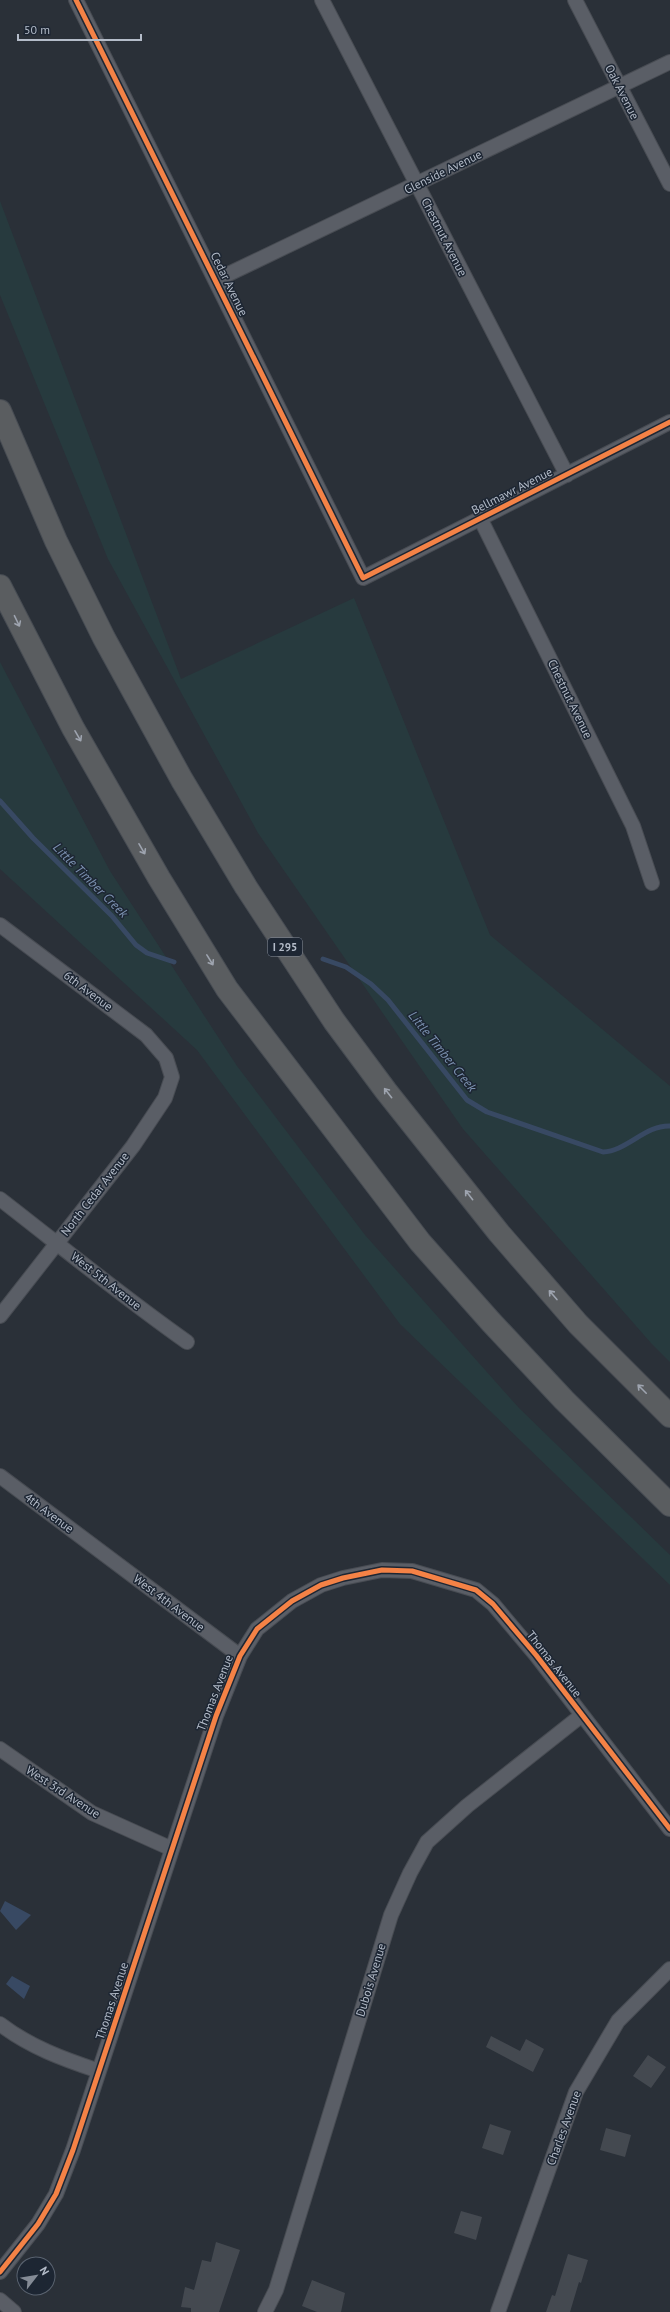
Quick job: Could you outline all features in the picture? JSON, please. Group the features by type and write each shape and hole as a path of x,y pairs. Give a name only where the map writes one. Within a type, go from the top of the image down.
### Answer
{"highway":[{"name":"I 295","path":"0,411 56,541 104,638 182,780 246,887 334,1021 386,1091 499,1233 578,1324 670,1416"},
{"path":"0,586 73,728 158,878 227,989 420,1242 491,1322 564,1400 670,1505"}],"street":[{"name":"Cedar Avenue","path":"76,0 363,578"},
{"name":"Chestnut Avenue","path":"322,0 568,475"},
{"name":"Oak Avenue","path":"576,0 670,184"},
{"name":"Glenside Avenue","path":"216,280 620,88 670,62"},
{"name":"Bellmawr Avenue","path":"363,578 670,422"},
{"name":"Chestnut Avenue","path":"480,518 633,826 652,883"},
{"name":"6th Avenue","path":"0,925 146,1035 166,1058 168,1065"},
{"name":"North Cedar Avenue","path":"0,1316 133,1146 165,1098 172,1077 168,1065"},
{"name":"West 5th Avenue","path":"0,1199 130,1299 153,1320 187,1342"},
{"name":"4th Avenue","path":"0,1476 98,1549"},
{"name":"West 4th Avenue","path":"98,1549 240,1656"},
{"name":"Thomas Avenue","path":"0,2272 38,2224 56,2194 73,2150 216,1716 240,1656 257,1629 292,1601 320,1585 342,1578 382,1570 412,1571 476,1590 493,1604 536,1655 670,1829"},
{"name":"Dubois Avenue","path":"265,2312 276,2290 391,1915 410,1874 427,1842 467,1806 582,1715"},
{"name":"West 3rd Avenue","path":"0,1749 92,1813 172,1849"},
{"name":"Charles Avenue","path":"498,2312 576,2092 618,2022 670,1968"},
{"path":"0,2024 15,2036 53,2056 99,2071"},
{"path":"0,2300 14,2312"}],"green space":[{"path":"0,201 181,679 354,598 490,935 670,1086 670,1362 651,1343 463,1129 258,833 108,559 0,295"},
{"path":"0,662 110,871 237,1066 365,1235 519,1408 670,1555 670,1585 400,1324 197,1050 0,869"}],"water":[{"path":"5,1901 31,1915 16,1930 0,1911"},
{"path":"12,1976 30,1986 24,1999 6,1984"}],"building":[{"path":"491,2036 520,2051 526,2039 544,2049 533,2072 486,2047"},
{"path":"648,2055 666,2067 651,2088 633,2076"},
{"path":"490,2124 511,2131 503,2155 482,2148"},
{"path":"606,2128 631,2135 625,2157 600,2150"},
{"path":"461,2211 482,2217 476,2240 454,2233"},
{"path":"216,2242 240,2250 219,2312 191,2312 191,2308 181,2307 185,2287 194,2290 202,2260 211,2262"},
{"path":"568,2254 588,2260 581,2283 579,2282 570,2312 546,2312 552,2295 555,2296"},
{"path":"312,2280 345,2293 341,2312 317,2312 302,2306"}],"waterway":[{"name":"Little Timber Creek","path":"0,801 33,838 112,916 136,945 147,953 174,962"},
{"name":"Little Timber Creek","path":"323,959 346,967 371,984 388,1000 467,1100 487,1112 603,1152 612,1151 652,1130 670,1126"}],"cycle path":[{"path":"76,0 363,578 670,422"},
{"path":"0,2272 38,2224 56,2194 73,2150 216,1716 240,1656 257,1629 292,1601 321,1585 343,1578 382,1570 412,1571 476,1590 493,1604 536,1655 670,1829"}]}
